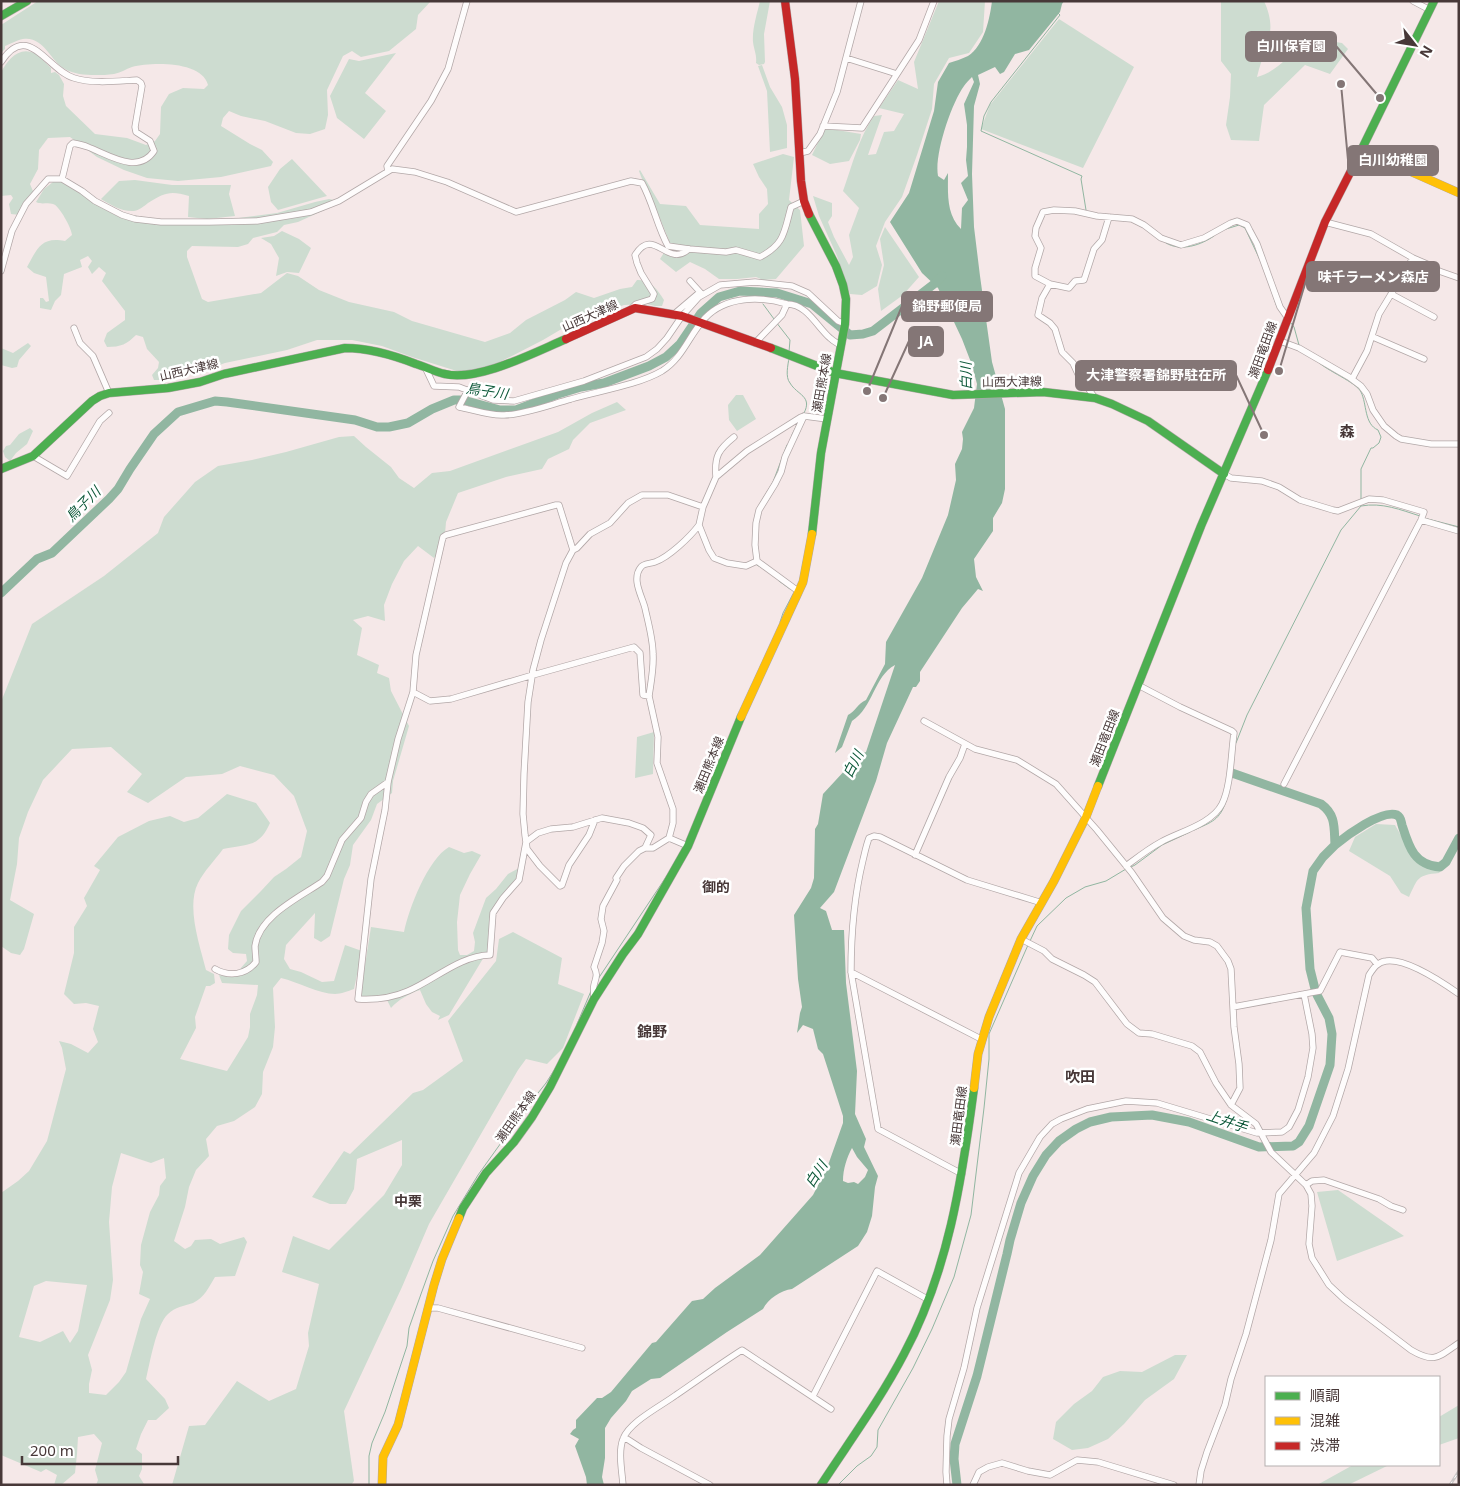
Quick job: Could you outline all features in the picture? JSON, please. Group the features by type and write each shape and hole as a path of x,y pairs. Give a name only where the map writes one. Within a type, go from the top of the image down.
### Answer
{"main road":[{"path":"1,16 27,1"},
{"name":"瀬田熊本線","path":"382,1485 383,1457 398,1425 442,1259 463,1208 486,1173 514,1142 532,1117 550,1087 594,999 638,934 688,846 748,700 806,573 821,453 845,324 846,298 844,285 836,266 810,218 804,201 801,181 795,79 785,1"},
{"name":"瀬田竜田線","path":"821,1485 887,1384 905,1353 929,1300 948,1241 962,1174 971,1116 976,1062 989,1017 1021,939 1086,817 1202,526 1280,342 1324,222 1362,150 1434,1"},
{"path":"1362,150 1459,193"},
{"name":"山西大津線","path":"1,469 34,456 56,437 86,406 100,396 109,393 168,388 200,382 232,372 345,348 375,351 454,375 478,373 562,341 635,308 684,317 779,350 835,373 910,388 953,394 1043,392 1094,398 1112,404 1148,421 1224,474"}],"street":[{"path":"388,171 387,166 431,100 448,69 468,1"},
{"path":"800,153 808,151 820,134 837,92 860,1"},
{"path":"823,126 862,128 919,40 934,1"},
{"path":"1413,1 1430,10"},
{"path":"1,62 9,51 19,46 28,46 35,49 60,71 72,78 90,81 137,80 141,83 135,128 136,132 150,142 154,151 150,158 127,162 73,143 70,146 62,179"},
{"path":"846,58 897,74"},
{"path":"1,271 12,231 26,204 48,179 62,179 122,215 161,222 257,221 311,212 339,201 388,171 398,169 447,182 516,212 552,204 623,183 642,183 648,194 661,233 668,246 689,250 726,252 736,250 760,257 773,250 781,240 791,207 804,201"},
{"path":"1109,218 1102,240 1094,249 1084,280 1075,281 1069,288 1050,284 1035,276 1035,268 1041,248 1035,236 1036,228 1043,212 1054,210 1075,211 1109,218 1132,219 1138,221 1161,238 1181,245 1204,238 1231,222 1237,221 1247,225 1257,244 1280,307 1288,317"},
{"path":"1324,222 1371,234 1413,258 1439,271 1459,278"},
{"path":"629,311 636,304 652,299 654,294 637,263 635,255 639,249 643,246 655,244 669,253 679,255 689,250"},
{"path":"1352,379 1373,337 1379,314 1413,258"},
{"path":"673,315 700,292 690,282"},
{"path":"425,367 434,386 459,387 493,400 514,401 584,381 646,358 668,338 699,297 720,285 755,282 792,286 808,292 838,321 845,324"},
{"path":"1050,284 1042,298 1038,315 1055,329 1062,352 1073,363 1094,398"},
{"path":"1391,294 1434,317"},
{"path":"468,391 459,407 491,414 508,415 644,380 661,371 678,358 706,317 723,305 742,299 793,304 813,318 830,338 840,345"},
{"path":"755,343 782,315 787,304"},
{"path":"74,328 80,343 93,356 109,393"},
{"path":"1373,337 1424,359"},
{"path":"1280,342 1299,348 1361,386 1367,394 1373,410 1384,426 1401,439 1431,444 1459,444"},
{"path":"34,456 67,476 100,421 109,413"},
{"path":"798,592 757,561 755,545 759,510 781,472 785,456 804,416"},
{"path":"594,999 597,973 594,967 604,931 601,919 603,906 617,880 616,878 624,866 639,851 645,848 653,848 669,838 673,823 673,809 657,763 658,737 650,696 653,653 638,588 637,574 641,566 655,562 689,538 699,526 703,507 716,477 746,451 804,416 828,419"},
{"path":"716,477 715,468 718,454 722,446 734,437"},
{"path":"1224,474 1231,478 1256,480 1280,486 1300,500 1338,511 1369,499 1383,500 1424,512 1284,784"},
{"path":"595,820 589,835 568,865 562,886 560,886 540,866 528,849 523,814 528,702 533,675 532,670 566,563 573,550 590,534 610,523 628,503 642,495 668,495 703,507"},
{"path":"573,550 559,506 556,505 443,537 416,655 413,692 398,739 388,782 385,810 371,879 358,1000 374,1000 408,991 466,960 481,955 490,955 493,913 519,880 526,842 538,833 572,827 602,818 629,823 643,828 651,835 645,848"},
{"path":"1421,520 1459,531"},
{"path":"699,526 714,558 727,563 746,566 757,561"},
{"path":"413,692 430,701 443,701 634,648 640,653 643,694 650,696"},
{"path":"1128,868 1148,849 1212,817 1221,806 1227,791 1234,733 1138,685"},
{"path":"924,721 965,744 986,753 1017,760 1056,784 1128,868 1163,918 1184,936 1194,940 1210,942 1217,946 1228,961 1231,969 1234,1027 1240,1064 1240,1088 1231,1105"},
{"path":"915,855 965,744"},
{"path":"215,969 229,975 250,969 256,962 255,947 262,929 268,920 322,882 327,876 342,840 361,818 366,802 371,794 388,782"},
{"path":"962,1174 878,1129 851,972 851,949 858,877 865,846 869,838 874,836 880,837 967,880 1039,902 1042,901"},
{"path":"669,838 688,846"},
{"path":"1021,939 1094,982 1127,1024 1139,1033 1152,1034 1192,1046 1200,1052 1216,1083 1231,1105 1256,1124 1271,1152 1306,1185 1311,1194 1312,1206 1309,1244 1312,1258 1329,1284 1344,1299 1422,1357 1432,1359 1459,1343"},
{"path":"1233,1007 1320,991 1340,952 1372,958 1377,964"},
{"path":"1199,1485 1207,1452 1225,1404 1246,1334 1271,1240 1279,1194 1314,1153 1333,1116 1348,1068 1368,975 1377,964 1386,961 1401,962 1426,972 1459,994"},
{"path":"851,972 982,1040"},
{"path":"947,1485 949,1419 964,1368 978,1308 1019,1173 1045,1130 1060,1119 1087,1109 1126,1101 1165,1105 1262,1134 1282,1132 1289,1127 1298,1110 1308,1077 1313,1048 1304,994"},
{"path":"1306,1185 1312,1181 1324,1180 1379,1199 1403,1210"},
{"path":"813,1396 877,1271 929,1300"},
{"path":"429,1308 438,1308 582,1348"},
{"path":"623,1485 621,1450 624,1436 630,1429 742,1350 831,1409"},
{"path":"624,1436 641,1448 710,1485"},
{"path":"973,1485 979,1472 988,1466 1002,1463 1050,1475 1078,1460 1098,1462 1174,1485"}],"shaded area":[{"path":"38,1 431,1 418,15 416,29 389,51 361,57 352,51 343,56 327,90 328,115 325,129 310,134 296,133 265,121 241,116 229,111 223,118 221,126 262,150 273,162 271,166 221,177 178,181 147,178 124,170 97,157 70,137 48,138 39,150 38,169 30,184 35,196 20,215 11,214 9,204 13,198 11,195 1,196 1,72 15,55 24,51 36,54 51,68 51,73 55,72 59,75 64,84 63,96 66,106 95,134 127,138 146,145 155,141 160,134 161,107 169,94 183,88 204,89 208,85 204,77 196,71 175,65 141,65 109,75 75,73 68,71 60,65 42,45 30,39 23,39 5,46 1,53 1,25"},
{"path":"760,1 770,1 764,34 765,62 759,65 756,63 753,37"},
{"path":"939,1 985,1 983,32 969,53 949,58 934,84 932,109 902,197 885,222 876,246 882,265 877,286 862,295 850,294 813,196 832,203 832,216 828,222 849,265 853,257 849,235 859,208 843,191 860,142 874,116 882,115 868,155 876,154 884,132 894,131 904,114 879,108 898,80 918,89 914,62"},
{"path":"1221,1 1264,1 1270,22 1270,31 1257,77 1274,69 1300,48 1305,50 1318,36 1329,41 1342,43 1348,49 1330,74 1305,65 1264,105 1259,141 1231,140 1226,125 1231,74 1221,61"},
{"path":"1059,19 1134,67 1083,168 981,129 990,105"},
{"path":"396,53 365,93 386,111 364,139 337,118 330,96 349,59 359,61"},
{"path":"762,65 770,87 782,107 787,125 787,148 770,152 767,91 758,66"},
{"path":"825,128 861,134 860,140 849,161 830,164 812,155"},
{"path":"783,154 794,157 789,200 800,210 804,246 776,279 763,280 756,277 719,279 705,269 690,262 676,272 660,259 670,243 652,199 645,187 640,170 660,204 686,206 700,225 759,229 759,214 768,204 767,189 753,164"},
{"path":"292,159 327,196 278,210 271,202 268,187 280,169"},
{"path":"135,180 172,185 231,185 229,194 235,216 207,219 188,217 189,196 177,193 163,195 134,211 121,209 101,199 119,181"},
{"path":"53,182 61,182 127,214 184,225 277,213 315,202 329,199 334,200 333,206 298,222 284,225 277,232 253,238 248,244 238,247 192,246 187,251 187,257 202,299 208,302 261,293 287,273 298,276 319,290 349,302 394,312 412,321 485,342 510,333 526,320 565,300 576,292 594,298 632,287 637,280 642,280 650,283 664,300 662,306 647,304 624,305 565,327 498,363 475,370 460,372 382,346 352,340 317,340 287,350 225,363 198,373 154,380 152,375 158,368 159,362 147,349 143,337 136,335 130,341 123,344 107,347 104,341 107,333 125,320 125,311 102,281 106,273 99,267 92,274 88,267 92,261 88,256 80,260 82,267 64,274 61,295 55,301 51,310 40,308 40,298 43,298 46,302 49,301 46,277 34,273 27,267 37,250 45,242 50,240 65,241 72,235 65,218 56,205 36,202 44,189"},
{"path":"885,227 919,277 903,295 881,311 878,289 884,265 880,239"},
{"path":"282,231 299,239 311,248 299,273 287,272 276,276 279,258 271,244 261,238 274,236"},
{"path":"28,343 31,346 19,360 17,367 12,368 1,365 1,348 13,353"},
{"path":"736,395 743,395 756,419 737,431 729,420 728,405"},
{"path":"617,402 626,410 590,423 573,440 569,449 548,459 542,469 506,477 458,493 446,522 444,546 434,558 418,546 404,561 384,605 385,621 368,616 353,620 362,628 357,655 379,665 377,673 389,678 391,691 409,726 393,781 392,793 377,804 371,820 353,845 350,865 344,879 330,936 321,942 314,938 315,913 286,945 284,959 290,969 322,982 334,981 345,945 362,951 354,989 335,994 315,990 281,978 273,988 275,1027 273,1047 263,1072 262,1094 255,1107 234,1121 217,1126 206,1139 209,1156 196,1170 189,1187 174,1241 185,1249 191,1246 195,1240 211,1239 220,1244 244,1237 247,1242 235,1276 215,1277 200,1298 168,1314 160,1327 146,1379 165,1399 169,1408 156,1420 148,1420 136,1449 142,1454 142,1469 139,1476 144,1484 149,1485 96,1485 98,1480 95,1470 102,1443 94,1434 78,1437 75,1473 61,1485 54,1485 57,1475 46,1469 41,1472 1,1455 1,1193 29,1171 47,1141 66,1069 59,1041 71,1044 88,1053 98,1042 93,1029 99,1006 86,1003 74,1004 64,994 74,953 74,927 87,906 84,898 100,870 94,866 118,837 149,821 170,816 184,822 198,818 227,794 256,803 270,823 257,841 251,844 223,849 200,879 193,903 195,926 206,970 214,974 215,983 206,986 195,1017 196,1028 180,1059 227,1071 248,1037 250,1014 257,995 258,985 222,983 219,975 233,977 247,961 246,954 233,953 228,949 229,935 241,911 274,877 301,857 307,831 294,796 274,775 240,766 222,774 186,777 148,803 127,792 142,774 111,747 72,749 43,780 28,812 19,838 17,864 10,900 34,914 24,949 20,955 11,953 1,946 1,702 32,624 104,576 158,533 164,517 195,482 218,466 286,452 339,437 354,436 391,467 399,478 414,488 432,473 450,471 558,432 592,413","holes":["121,1153 151,1163 164,1158 166,1178 160,1186 159,1195 150,1212 141,1245 140,1265 143,1272 139,1294 150,1299 141,1319 126,1372 106,1395 89,1393 92,1370 88,1355 110,1300 113,1280 109,1222 112,1187","46,1281 87,1285 78,1331 70,1343 63,1331 40,1342 19,1337 34,1286"]},
{"path":"30,428 33,431 27,444 10,461 5,457 3,451 6,446 10,445 19,434"},
{"path":"654,732 653,774 635,778 637,737"},
{"path":"1376,824 1395,825 1415,854 1426,861 1438,862 1453,858 1439,873 1422,876 1414,886 1409,897 1401,893 1390,876 1349,851 1355,837"},
{"path":"449,847 464,853 472,851 481,855 460,895 457,922 458,950 460,955 467,955 474,951 473,933 486,898 508,874 519,868 514,884 495,908 493,942 449,1015 438,1020 440,1016 432,1012 420,990 404,997 391,1008 387,1000 360,996 371,927 404,932 420,885 434,862"},
{"path":"513,932 562,958 558,984 584,994 563,1048 547,1064 526,1059 429,1224 344,1411 354,1481 351,1485 172,1485 189,1426 205,1425 237,1381 269,1401 296,1389 309,1346 308,1333 319,1284 282,1272 293,1236 329,1250 384,1195 402,1165 402,1140 357,1159 354,1189 346,1204 330,1204 312,1197 344,1151 350,1154 413,1093 423,1090 463,1061 448,1021 496,961 499,939"},
{"path":"1338,1190 1404,1236 1337,1261 1317,1192"},
{"path":"1175,1355 1187,1355 1174,1379 1145,1400 1108,1439 1088,1448 1072,1450 1053,1439 1056,1422 1074,1404 1092,1391 1103,1377 1120,1371 1142,1372"},
{"path":"1459,1405 1459,1438 1440,1445 1440,1416"},
{"path":"1351,1466 1387,1466 1348,1485 1317,1485"}],"water":[{"name":"白川","path":"992,1 1064,1 1060,12 1029,50 1015,54 1004,72 1000,74 995,67 978,75 980,84 974,106 972,174 974,227 992,362 1005,409 1005,489 1002,503 993,518 993,531 974,559 976,577 983,591 978,589 962,608 920,672 920,681 916,687 913,687 887,743 876,781 834,892 820,908 826,911 832,930 844,930 846,983 857,1071 855,1114 866,1139 864,1147 878,1176 872,1216 867,1232 858,1246 792,1289 775,1296 763,1309 660,1378 651,1379 632,1391 605,1428 605,1458 602,1477 604,1485 587,1485 575,1446 579,1439 570,1434 576,1428 576,1420 597,1398 602,1398 611,1392 652,1343 656,1342 692,1301 703,1299 760,1255 813,1195 827,1168 843,1123 843,1116 823,1054 818,1049 813,1029 803,1025 797,1033 802,1007 798,979 794,915 811,888 814,878 815,829 818,824 823,794 859,755 866,752 895,665 882,677 865,708 852,721 842,747 835,753 848,715 866,700 885,664 886,642 922,578 948,515 956,480 955,464 962,449 962,432 974,408 977,384 962,339 938,288 922,273 890,222 909,193 934,111 938,82 949,63 968,56 978,46 988,23","holes":["972,77 974,82 964,104 967,125 966,160 968,176 961,183 968,200 962,208 961,229 950,210 948,173 944,180 938,176 937,167 941,143 949,117 959,94","852,1148 868,1170 865,1177 858,1184 843,1181 848,1155"]}],"waterway":[{"path":"1058,13 1060,15 991,102 984,116 981,131 1082,176 1086,210"},
{"path":"1226,229 1239,225 1245,228 1260,260"},
{"path":"1166,243 1178,247 1191,246 1214,236"},
{"path":"1266,275 1277,307"},
{"name":"鳥子川","path":"1,593 37,559 52,553 109,499 118,489 154,434 178,412 215,401 355,420 377,427 389,427 408,423 432,409 454,400 463,400 500,410 516,410 558,394 604,383 649,366 666,357 680,344 701,313 719,297 740,291 777,293 812,304 850,335 863,334 873,331 942,276"},
{"name":"鳥子川","path":"756,291 759,296"},
{"path":"763,304 774,319"},
{"path":"776,322 790,340 789,352"},
{"path":"1291,323 1299,345"},
{"path":"789,358 788,380 807,403 804,413"},
{"path":"1317,361 1358,388 1363,397 1368,419 1373,427 1378,430 1381,437 1379,443 1371,448 1361,469 1361,500"},
{"path":"792,435 797,425"},
{"path":"758,507 773,482 787,445"},
{"path":"1236,743 1247,715 1341,530 1361,504"},
{"path":"1361,506 1384,506 1420,516"},
{"path":"1424,518 1459,527"},
{"path":"757,565 764,569"},
{"path":"779,581 790,589"},
{"path":"780,622 793,594"},
{"path":"735,722 739,712"},
{"name":"上井手","path":"957,1485 954,1459 955,1444 977,1376 1010,1240 1021,1203 1033,1176 1046,1155 1059,1141 1090,1122 1111,1117 1152,1115 1189,1122 1259,1147 1293,1146 1299,1142 1309,1126 1330,1065 1332,1034 1329,1018 1316,993 1310,969 1306,908 1313,871 1335,845 1332,817 1321,804 1232,773"},
{"path":"1194,830 1214,820 1221,812 1226,801"},
{"path":"1335,845 1374,819 1390,814 1397,815 1400,818 1407,841 1418,859 1431,866 1440,867 1446,862 1459,838"},
{"path":"1129,868 1162,845 1190,832"},
{"path":"1030,941 1037,926 1066,898 1085,887 1106,881 1126,869"},
{"path":"598,979 668,874"},
{"path":"838,1485 857,1466 871,1456 877,1447 878,1430 913,1368 954,1277 971,1215 989,1059 989,1034 1028,945"},
{"path":"577,1024 591,991"},
{"path":"369,1485 369,1456 372,1443 385,1412 407,1346 409,1328 421,1294 453,1216 478,1175 558,1064"}],"railway":[{"path":"1450,1485 1459,1471"}],"traffic: fast":[{"path":"1,16 27,1"},
{"path":"1355,163 1434,1"},
{"path":"809,214 836,266 846,299 845,324 821,453 812,534"},
{"path":"1,469 33,456 92,401 109,393 168,388 200,382 224,374 345,348 381,353 445,374 473,374 523,358 566,339"},
{"path":"771,348 835,373 953,395 1043,392 1095,398 1148,421 1224,474"},
{"path":"1098,786 1201,526 1268,370"},
{"path":"459,1218 463,1208 486,1173 514,1142 532,1117 550,1087 594,999 638,934 688,846 741,717"},
{"path":"821,1485 895,1371 919,1323 932,1291 951,1225 964,1157 974,1088"}],"traffic: slow":[{"path":"1362,150 1459,193"},
{"path":"741,717 803,582 812,534"},
{"path":"974,1088 978,1054 989,1017 1021,939 1054,881 1086,817 1098,786"},
{"path":"382,1485 383,1457 398,1425 434,1285 442,1259 459,1218"}],"traffic: jam":[{"path":"785,1 795,79 801,181 804,201 809,214"},
{"path":"1268,370 1325,222 1355,163"},
{"path":"566,339 635,308 682,316 771,348"}],"place":[{"name":"白川幼稚園","path":"1341,84"},
{"name":"白川保育園","path":"1380,98"},
{"name":"味千ラーメン森店","path":"1279,371"},
{"name":"錦野郵便局","path":"867,391"},
{"name":"JA","path":"883,398"},
{"name":"大津警察署錦野駐在所","path":"1264,435"}],"district":[{"name":"森","path":"1347,432"},
{"name":"御的","path":"716,887"},
{"name":"錦野","path":"652,1032"},
{"name":"吹田","path":"1080,1077"},
{"name":"中栗","path":"408,1201"}]}
